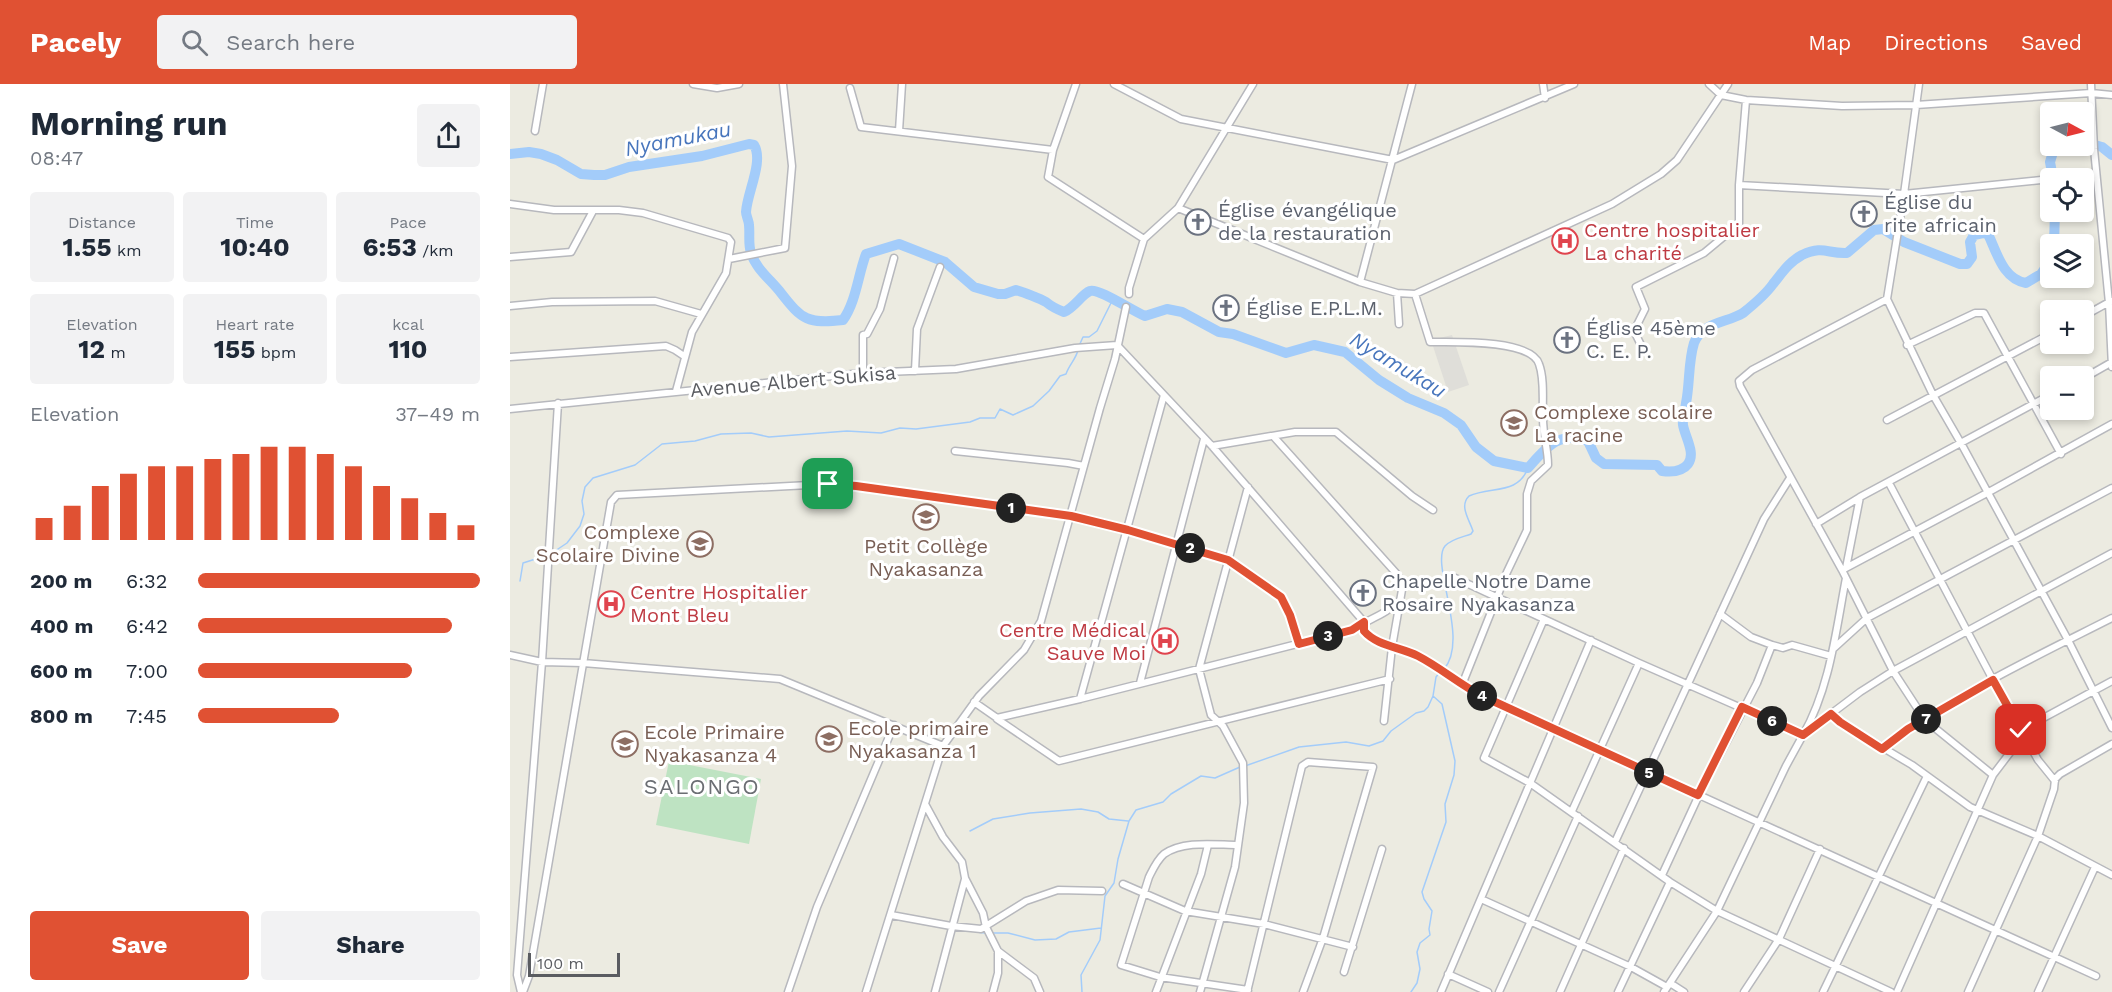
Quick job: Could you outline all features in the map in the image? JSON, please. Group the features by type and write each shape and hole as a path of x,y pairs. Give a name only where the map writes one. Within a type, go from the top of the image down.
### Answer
{"street":[{"path":"535,131 543,84"},
{"path":"693,84 717,88 723,85 739,84"},
{"path":"729,259 785,248 792,166 783,84"},
{"path":"899,131 902,84"},
{"path":"1076,84 1053,150 1048,177 1144,239"},
{"path":"1114,84 1181,119 1393,160 1574,84"},
{"path":"1129,294 1144,239 1178,208 1253,84"},
{"path":"1360,282 1412,84"},
{"path":"1543,84 1545,98"},
{"path":"1709,84 1721,95 1746,100 1842,106 1916,105 2091,93 2112,95"},
{"path":"1178,208 1360,282 1397,293 1415,294 1612,204 1661,174 1677,160 1728,84"},
{"path":"1919,84 1887,299 1907,345 1933,395 2068,640 2112,728"},
{"path":"2091,84 2111,302 2112,364 2094,373"},
{"path":"850,88 861,127 1053,150"},
{"path":"1643,349 1634,331 1645,309 1636,286 1704,253 1739,224 1739,184 1746,100"},
{"path":"1739,184 1904,194 2040,180"},
{"path":"510,204 554,210 643,213 721,234 731,242 726,273 701,314 684,356 676,391"},
{"path":"510,257 571,252 593,211"},
{"path":"863,373 863,335 867,334 880,309 894,258"},
{"path":"915,371 917,329 940,267"},
{"path":"1397,293 1399,324"},
{"path":"1415,294 1430,342 1506,346 1532,354 1539,362 1543,437 1548,451 1548,465 1531,481 1528,489 1527,530 1497,596 1462,685"},
{"path":"1887,299 1752,370 1739,381 1740,386 1816,524 1844,569 1846,578 1893,670 1925,720 1993,775"},
{"path":"510,306 552,302 655,301 701,314"},
{"path":"2094,311 2111,302"},
{"path":"867,992 943,746 974,702 1024,650 1034,637 1041,621 1115,359 1126,307"},
{"path":"1907,345 1975,312 1984,313 2061,453"},
{"path":"1887,420 2040,339"},
{"path":"1117,345 1248,487 1364,622 1364,631 1371,639 1415,655 1442,670 1462,685 1506,707 2096,976"},
{"name":"Avenue Albert Sukisa","path":"510,409 863,373 956,369 1078,348 1117,345"},
{"path":"510,357 666,346 684,356"},
{"path":"1080,699 1164,395"},
{"path":"1816,524 1860,497 1962,445 2040,401"},
{"path":"522,992 517,975 542,662 558,403"},
{"path":"1844,569 1987,494 2112,424"},
{"path":"1212,446 1295,432 1336,432 1412,496 1433,510"},
{"path":"1274,437 1396,573 1403,584 1392,647 1384,721"},
{"path":"1140,683 1204,439"},
{"path":"955,451 1084,466"},
{"path":"1615,842 1764,519 1790,478"},
{"path":"1889,483 1993,680 2038,760 2055,781"},
{"path":"522,992 529,976 611,502 617,495 847,485 1071,516 1128,530 1228,560 1281,597 1290,615 1299,644"},
{"path":"1200,992 1221,918 1238,845 1244,803 1243,766 1223,726 1211,715 1199,669 1248,487"},
{"path":"1831,653 1867,618 2112,488"},
{"path":"1844,569 1860,497"},
{"path":"1803,735 1893,670 2112,553"},
{"path":"1451,576 1639,663 1688,682 1803,735"},
{"path":"1667,987 1717,911 1815,713 1831,653 1846,578"},
{"path":"997,718 1352,630 1392,609 1400,600"},
{"path":"1720,614 1751,637 1772,645 1783,648 1792,645 1831,653"},
{"path":"1882,749 1908,729 1993,680 2112,618"},
{"path":"1544,619 1484,758 1530,783 1670,882 1717,911 1891,992"},
{"path":"1441,992 1591,640"},
{"path":"1662,875 1698,795 1742,707 1757,683 1772,645"},
{"path":"510,655 542,662 583,663 780,679 943,746"},
{"path":"1499,992 1531,921 1599,750 1639,663"},
{"path":"974,702 1059,761 1390,679"},
{"path":"2021,730 2112,681"},
{"path":"1831,714 1978,811 2038,836 2112,875"},
{"path":"788,992 817,907 894,725"},
{"path":"1897,992 1993,775 2012,750 2026,738"},
{"path":"1968,992 2038,836 2055,781 2060,774 2112,744"},
{"path":"1238,845 1179,847 1164,854 1155,864 1121,965 1160,977 1247,991 1302,766 1308,762 1373,767 1323,938 1303,992"},
{"path":"1823,992 1927,776"},
{"path":"925,804 943,837 962,862 965,878 983,913 986,927 998,951 998,974 993,992"},
{"path":"1156,992 1201,874 1208,845"},
{"path":"1560,992 1624,848"},
{"path":"1344,972 1382,849"},
{"path":"1744,992 1779,939 1820,849"},
{"path":"2038,992 2095,867"},
{"path":"935,992 965,878"},
{"path":"1618,992 1670,882"},
{"path":"1123,884 1185,911 1264,924 1353,947"},
{"path":"891,915 981,929 1026,901 1058,890 1102,891"},
{"path":"1480,898 1631,967 1667,987 1684,992"},
{"path":"998,951 1034,978 1040,992"},
{"path":"1448,974 1488,992"}],"shaded area":[{"path":"1452,335 1469,385 1448,392 1431,340"}],"green space":[{"path":"669,761 761,779 749,844 656,825"}],"waterway":[{"name":"Nyamukau","path":"510,154 529,152 541,154 581,174 605,175 629,167 702,156 749,144 754,145 757,160 746,212 751,253 764,274 795,309 807,318 822,321 843,320 854,297 866,254 899,244 945,262 974,287 998,294 1016,290 1040,299 1064,312 1087,293 1094,291 1145,316 1167,309 1182,312 1219,332 1233,334 1286,353 1314,345 1345,352 1379,380 1408,398 1444,413 1461,425 1476,447 1494,461 1528,468 1547,448 1561,439 1569,438 1588,441 1596,458 1604,464 1657,465 1662,471 1679,470 1685,467 1691,455 1683,419 1692,350 1698,336 1709,327 1743,313 1767,292 1789,264 1809,252 1821,250 1847,253 1874,230 1883,229 1904,242 1960,264 1967,264 1972,257 1970,242 1974,235 1983,233 1988,234 2006,271 2018,281 2026,283 2040,275"},
{"name":"Nyamukau","path":"2094,145 2102,147 2112,155"},
{"name":"Nyamukau","path":"2051,168 2052,156"},
{"name":"Nyamukau","path":"2054,234 2055,222"},
{"path":"1079,346 1083,337 1089,337 1097,331 1113,299"},
{"path":"552,553 567,543 580,526 584,514 582,501 585,487 593,478 635,465 662,444 695,441 721,434 751,433 769,437 847,431 881,433 900,428 916,429 970,422 980,418 995,418 1000,409 1013,415 1033,406 1049,391 1060,376 1066,374 1078,350"},
{"path":"1444,669 1451,656 1453,640 1442,569 1442,555 1445,546 1473,531 1465,508 1469,496 1511,486 1523,477 1528,468"},
{"path":"520,581 523,563 545,556"},
{"path":"1245,766 1299,747 1346,742 1369,746 1383,741 1391,731 1428,707 1433,696 1436,677 1440,672"},
{"path":"1411,992 1417,983 1420,969 1417,952 1420,943 1430,935 1432,911 1422,892 1446,822 1445,804 1454,775 1455,761 1442,704 1433,696"},
{"path":"1082,992 1081,975 1100,940 1105,896 1114,883 1129,821 1136,810 1163,802 1171,794 1201,776 1215,778 1240,767"},
{"path":"970,831 993,819 1081,809 1098,812 1109,819 1128,821"},
{"path":"993,933 1008,933 1035,940 1056,939 1069,932 1101,928"},
{"path":"976,932 985,933"}],"place":[{"name":"Église du rite africain","path":"1864,214"},
{"name":"Église évangélique de la restauration","path":"1198,222"},
{"name":"Centre hospitalier La charité","path":"1565,241"},
{"name":"Église E.P.L.M.","path":"1226,308"},
{"name":"Église 45ème C. E. P.","path":"1567,340"},
{"name":"Complexe scolaire La racine","path":"1514,423"},
{"name":"Petit Collège Nyakasanza","path":"926,517"},
{"name":"Complexe Scolaire Divine","path":"700,544"},
{"name":"Chapelle Notre Dame Rosaire Nyakasanza","path":"1363,593"},
{"name":"Centre Hospitalier Mont Bleu","path":"611,604"},
{"name":"Centre Médical Sauve Moi","path":"1165,641"},
{"name":"Ecole primaire Nyakasanza 1","path":"829,739"},
{"name":"Ecole Primaire Nyakasanza 4","path":"625,744"}],"district":[{"name":"SALONGO","path":"702,786"}],"route":[{"path":"828,484 1071,516 1128,530 1228,560 1281,597 1290,615 1299,644 1352,630 1364,622 1364,631 1371,639 1415,655 1445,671 1462,685 1482,696 1698,795 1742,707 1803,735 1831,714 1882,749 1908,729 1993,680 2021,730"}]}
